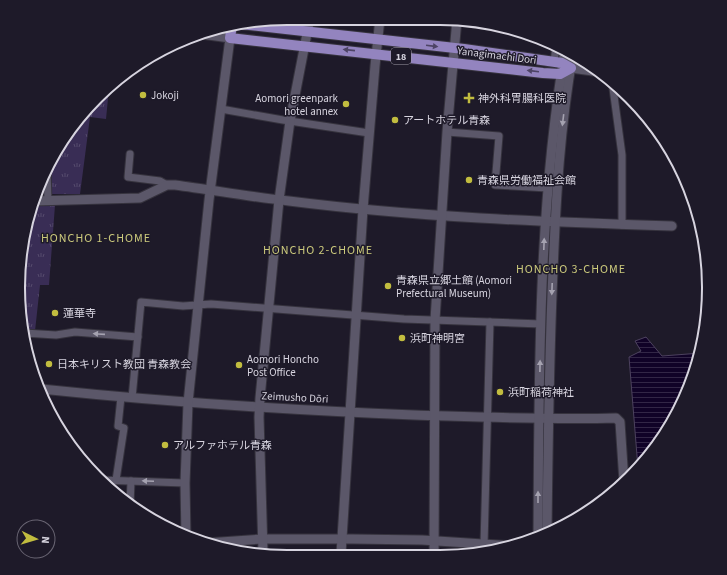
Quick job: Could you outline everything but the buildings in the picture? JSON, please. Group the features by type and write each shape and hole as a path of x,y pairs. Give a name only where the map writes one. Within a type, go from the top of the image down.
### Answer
{"main road":[{"name":"Yanagimachi Dori","path":"261,27 454,48 562,64"},
{"path":"230,38 231,31"},
{"name":"Yanagimachi Dori","path":"230,38 452,61 560,74"},
{"path":"560,74 562,64"}],"street":[{"path":"263,549 262,539 260,408 268,308 279,200 290,121 308,25"},
{"path":"341,550 363,209 379,25"},
{"path":"434,550 435,320 452,61 456,26"},
{"path":"186,530 188,403 210,190 230,38 214,36"},
{"path":"558,53 562,64"},
{"path":"547,527 548,419 555,222 562,132 563,56"},
{"path":"562,64 568,58"},
{"path":"562,64 585,69"},
{"path":"538,531 541,324 548,188 560,74"},
{"path":"613,90 622,155 622,225"},
{"path":"221,109 370,133"},
{"path":"447,132 499,136 495,185 548,188"},
{"path":"130,154 128,177 160,181 167,185"},
{"path":"47,182 48,201"},
{"path":"40,201 140,198 167,185 175,185 279,200 363,209 555,222 672,226"},
{"path":"132,398 141,302 183,306 211,304 435,320 541,324"},
{"path":"484,545 490,322"},
{"path":"29,333 56,335 75,332 138,337"},
{"name":"Zeimusho Dōri","path":"46,390 260,408 487,418 618,419 623,475"},
{"path":"116,480 124,428 118,426 121,397"},
{"path":"109,480 186,482"},
{"path":"130,498 131,481"},
{"path":"223,542 262,539 342,539 490,545"}],"green space":[{"path":"108,96 106,119 90,117 80,194 52,194 51,172 60,156 90,114"},
{"path":"55,205 49,285 40,285 35,331 29,331 25,288 27,253 38,206"}],"shaded area":[{"path":"646,337 662,356 693,354 688,372 675,404 658,433 637,461 629,357 641,351 635,341"}],"place":[{"name":"Jokoji","path":"143,95"},
{"name":"神外科胃腸科医院","path":"469,98"},
{"name":"Aomori greenpark hotel annex","path":"346,104"},
{"name":"アートホテル青森","path":"395,120"},
{"name":"青森県労働福祉会館","path":"469,180"},
{"name":"青森県立郷土館 (Aomori Prefectural Museum)","path":"388,286"},
{"name":"蓮華寺","path":"55,313"},
{"name":"浜町神明宮","path":"402,338"},
{"name":"日本キリスト教団 青森教会","path":"49,364"},
{"name":"Aomori Honcho Post Office","path":"239,365"},
{"name":"浜町稲荷神社","path":"500,392"},
{"name":"アルファホテル青森","path":"165,445"}],"district":[{"name":"HONCHO 1-CHOME","path":"96,238"},
{"name":"HONCHO 2-CHOME","path":"318,250"},
{"name":"HONCHO 3-CHOME","path":"571,269"}]}
